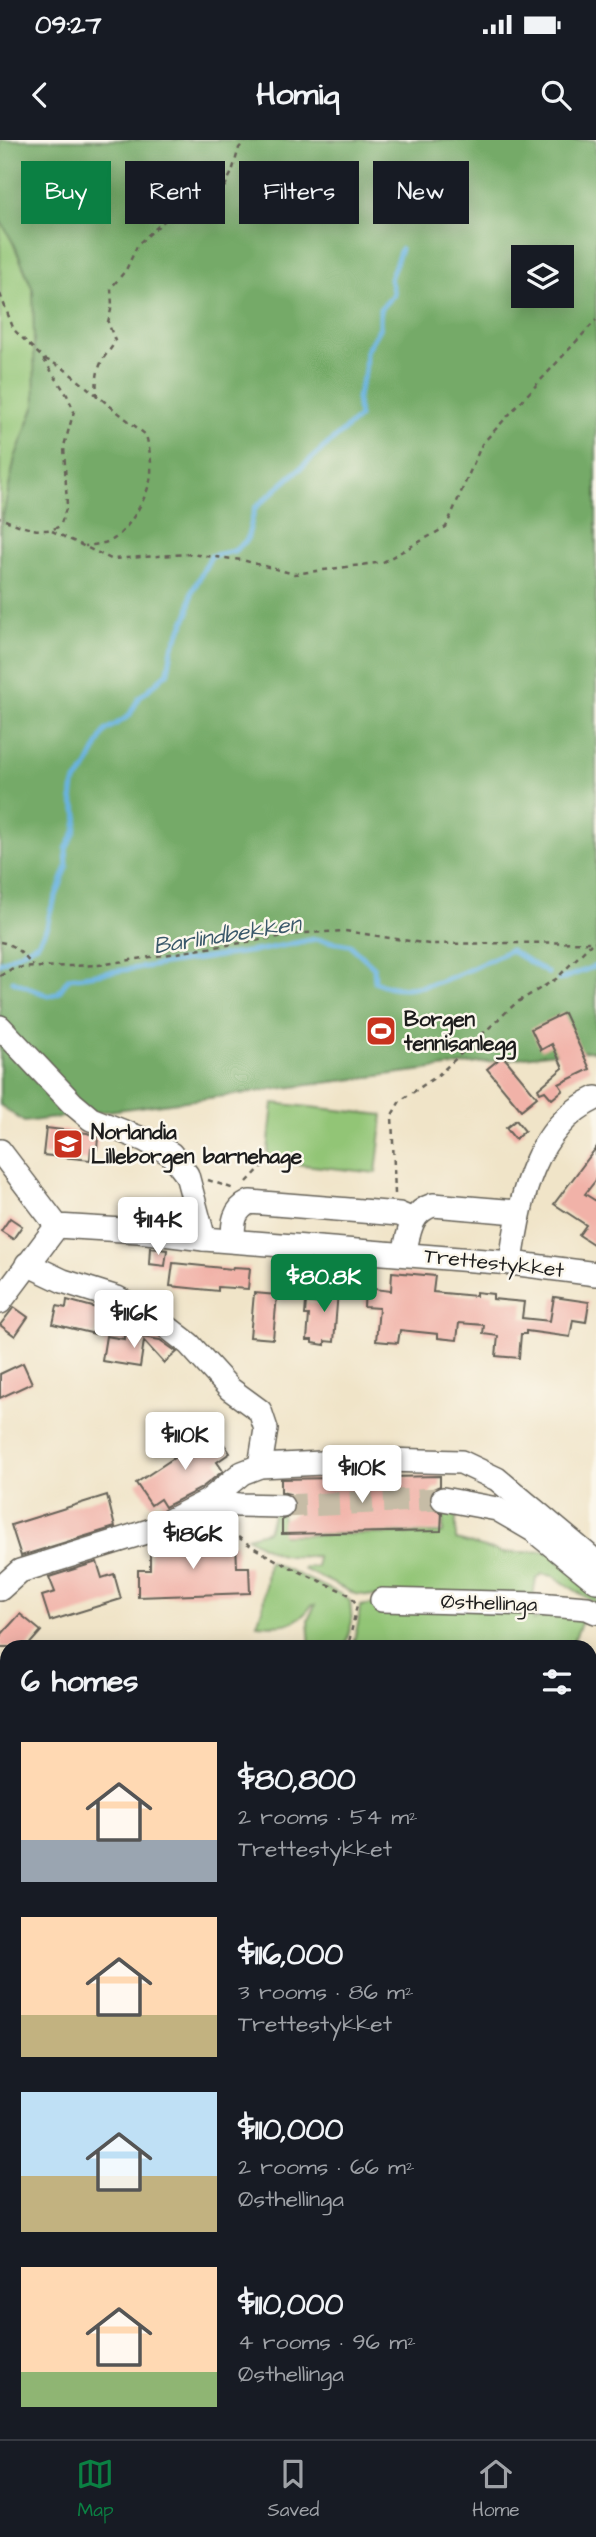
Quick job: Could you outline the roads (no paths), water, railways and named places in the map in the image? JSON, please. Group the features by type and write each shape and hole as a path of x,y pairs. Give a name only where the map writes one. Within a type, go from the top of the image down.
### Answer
{"street":[{"path":"0,1027 72,1103 91,1119 145,1140 171,1154 187,1175 204,1239"},
{"path":"510,1263 517,1212 538,1157 553,1131 568,1115 596,1098"},
{"path":"0,1151 57,1226 0,1302"},
{"path":"233,1240 235,1215 242,1206 250,1202 406,1217 433,1205 517,1212"},
{"path":"404,1254 406,1217"},
{"name":"Trettestykket","path":"57,1226 510,1263 596,1274"},
{"path":"27,1264 63,1281 117,1298 158,1321 189,1344 230,1389 260,1411 265,1429 260,1466"},
{"path":"0,1589 20,1571 149,1531 208,1501 242,1473 260,1466 384,1460 461,1462 497,1479 596,1562"},
{"path":"443,1499 497,1509 533,1530 596,1581"},
{"path":"208,1501 239,1506 282,1506"},
{"name":"Østhellinga","path":"382,1600 537,1604 587,1608 596,1612"}],"waterway":[{"path":"0,963 38,943 47,927 67,867 66,849 75,832 78,815 72,800 74,784 86,769 105,731 129,716 139,698 168,672 172,649 189,612 192,592 211,556 234,551 247,540 255,508 359,417 357,398 365,372 366,351 380,327 380,309 394,294 390,279 401,249"},
{"name":"Barlindbekken","path":"13,981 49,996 58,993 69,978 261,950 315,939 350,945 374,967 375,981 391,987 407,988 444,980 510,950 548,973"},
{"name":"Barlindbekken","path":"559,980 596,966"}],"tunnel":[{"path":"282,1506 443,1499"}],"place":[{"name":"Borgen tennisanlegg","path":"381,1031"},
{"name":"Norlandia Lilleborgen barnehage","path":"68,1144"}]}
